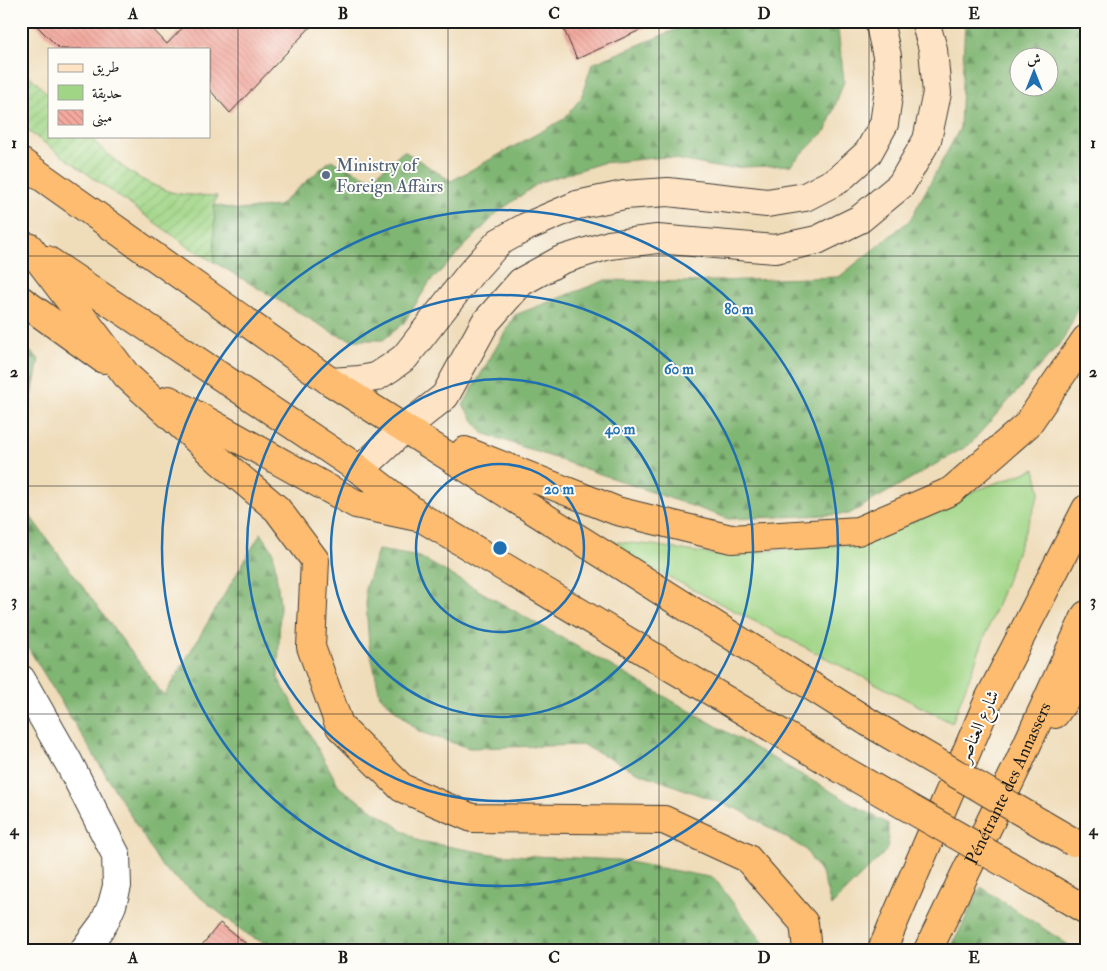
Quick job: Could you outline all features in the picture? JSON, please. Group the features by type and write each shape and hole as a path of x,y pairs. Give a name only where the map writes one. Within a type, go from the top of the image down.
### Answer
{"highway":[{"path":"21,162 331,382 868,722 1079,846"},
{"path":"25,244 127,376 218,460 277,509 315,560 311,647 340,727 402,788 472,818 664,820 748,858 804,922 808,950"},
{"path":"25,244 360,470 422,518 836,766 1086,910"},
{"path":"21,300 127,376 356,504 422,518"},
{"path":"405,428 617,511 731,539 858,531 951,491 1027,425 1086,340"},
{"name":"شارع العناصر","path":"882,950 990,697 1086,509"},
{"name":"Pénétrante des Annassers","path":"928,950 1015,771 1086,615"},
{"path":"1015,771 1086,669"},
{"path":"1040,883 1086,902"}],"street":[{"path":"331,382 376,377 390,368 405,357 470,274 499,242 526,227 577,205 624,196 668,192 767,202 805,197 838,180 868,153 884,124 889,89 888,56 879,21"},
{"path":"360,470 405,428 444,396 485,324 521,282 561,260 609,245 657,239 775,249 816,240 860,219 901,185 928,140 936,93 933,49 925,21"},
{"path":"21,679 69,763 116,855 117,886 112,905 104,923 84,950"}],"green space":[{"path":"697,21 834,21 838,30 844,81 826,130 791,165 721,168 665,157 602,163 540,182 498,212 429,283 403,324 383,340 353,340 335,334 214,262 214,205 239,210 278,206 331,160 371,179 404,151 451,181 564,119 581,98 592,64"},
{"path":"965,21 1086,21 1086,293 1063,340 969,445 849,514 729,519 483,433 463,405 515,315 606,280 685,282 839,277 910,220 960,128"},
{"path":"30,76 48,94 48,138 91,138 117,162 147,182 176,193 217,196 214,205 214,262 189,247 21,126 21,85"},
{"path":"21,344 39,359 21,453"},
{"path":"1035,469 1040,492 952,723 597,540 652,545 715,555 869,543 974,491"},
{"path":"21,504 164,696 261,533 273,551 280,603 278,678 340,788 419,841 491,854 618,860 714,878 769,950 277,950 245,933 162,867 21,636"},
{"path":"378,550 420,557 888,824 888,849 831,906 823,876 805,849 740,810 637,772 583,745 469,748 420,732 380,696 369,645 365,589"},
{"path":"981,887 1076,950 950,950"}],"building":[{"path":"32,21 145,21 167,44 189,21 316,21 230,113 210,90 210,48 59,48"},
{"path":"560,21 660,21 577,59"},
{"path":"220,923 254,950 198,950"}],"place":[{"name":"Ministry of Foreign Affairs","path":"326,175"}]}
